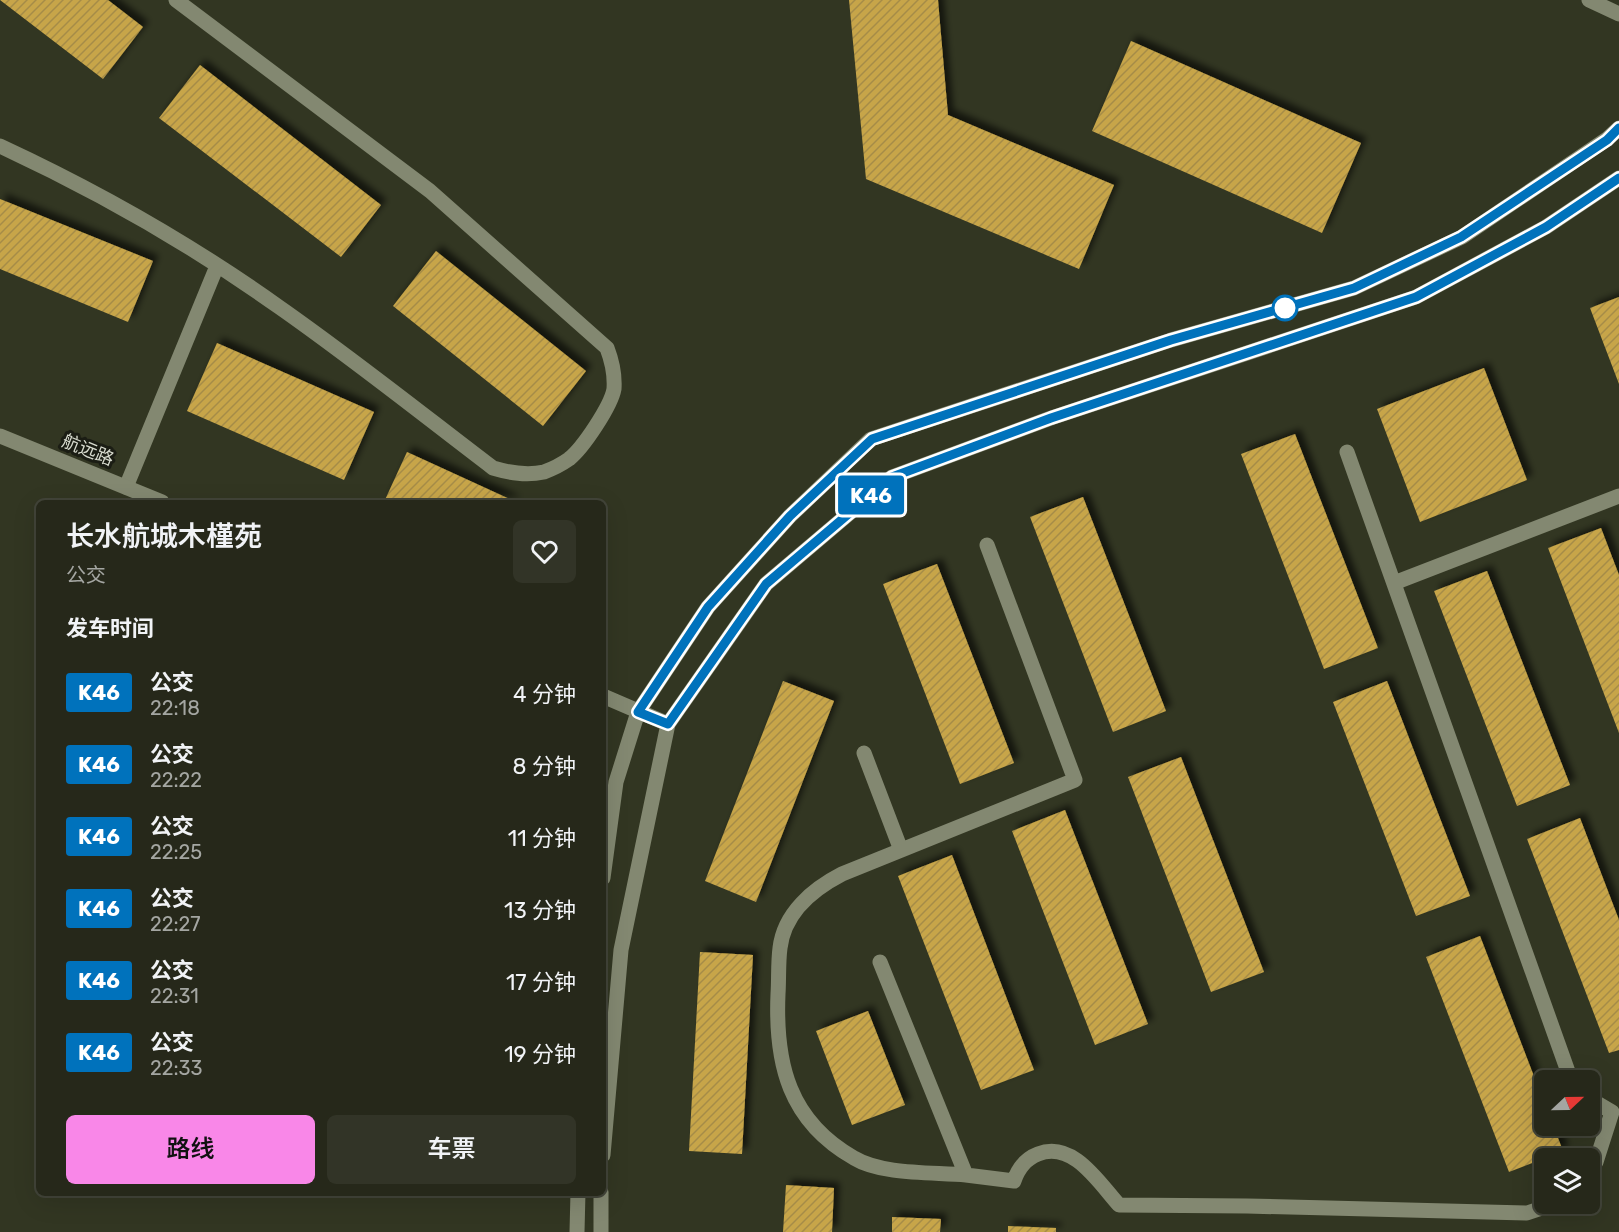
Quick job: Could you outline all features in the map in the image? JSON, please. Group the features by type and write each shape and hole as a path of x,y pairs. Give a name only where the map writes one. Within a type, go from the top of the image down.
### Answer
{"street":[{"path":"0,146 86,190 217,266 279,307 493,468 510,473 544,472 571,458 604,414 614,390 612,361 607,348 430,191 176,0"},
{"path":"1589,0 1619,14"},
{"path":"606,856 616,782 638,712 708,607 790,516 872,439 1171,340 1354,288 1461,237 1607,140 1619,128"},
{"path":"606,1121 621,950 668,724 766,584 892,477 1051,418 1416,297 1546,227 1619,178"},
{"path":"126,487 217,266"},
{"name":"航远路","path":"0,436 157,500"},
{"path":"1347,452 1567,1070"},
{"path":"1394,583 1619,496"},
{"path":"987,545 1075,780 825,882 811,893 790,919 780,947 778,1047 784,1071 798,1104 820,1132 836,1147 874,1168 1014,1181 1018,1170 1034,1155 1045,1151 1058,1151 1071,1156 1081,1164 1119,1205 1527,1213 1534,1211"},
{"path":"606,697 668,724"},
{"path":"864,753 901,850"},
{"path":"880,962 966,1175"},
{"path":"1600,1103 1616,1110 1600,1152"},
{"path":"576,1232 579,1196"},
{"path":"601,1196 601,1232"}],"building":[{"path":"0,0 108,0 143,27 103,79"},
{"path":"849,0 938,0 948,115 1114,185 1079,269 866,179"},
{"path":"1131,41 1361,143 1322,233 1092,131"},
{"path":"200,65 381,205 341,257 159,118"},
{"path":"0,199 153,261 128,322 0,269"},
{"path":"436,251 586,371 543,426 393,306"},
{"path":"1619,297 1619,384 1590,308"},
{"path":"217,343 374,412 344,480 187,411"},
{"path":"1484,368 1527,480 1420,522 1377,409"},
{"path":"1295,434 1378,648 1324,669 1241,454"},
{"path":"407,452 512,500 385,500"},
{"path":"1083,497 1166,711 1113,732 1030,517"},
{"path":"1601,528 1619,575 1619,733 1548,548"},
{"path":"937,564 1014,763 960,784 883,584"},
{"path":"1487,571 1570,785 1517,806 1434,591"},
{"path":"783,681 834,701 756,902 705,881"},
{"path":"1387,681 1470,896 1416,916 1333,702"},
{"path":"1181,757 1264,972 1211,992 1128,777"},
{"path":"1065,810 1148,1024 1095,1045 1012,831"},
{"path":"1580,818 1619,920 1619,1050 1609,1053 1527,839"},
{"path":"952,855 1034,1070 981,1090 898,876"},
{"path":"1480,936 1534,1076 1534,1136 1557,1136 1562,1148 1534,1148 1534,1162 1509,1172 1426,957"},
{"path":"700,952 753,955 742,1154 689,1151"},
{"path":"868,1011 905,1105 852,1125 816,1031"},
{"path":"786,1185 834,1188 832,1232 783,1232"},
{"path":"892,1217 941,1219 940,1232 892,1232"},
{"path":"1008,1226 1056,1228 1056,1232 1008,1232"}],"bus line":[{"name":"K46","path":"1619,128 1607,140 1461,237 1354,288 1171,340 872,439 790,516 708,607 638,712 668,724 766,584 892,477 1051,418 1416,297 1546,227 1619,178"}]}
